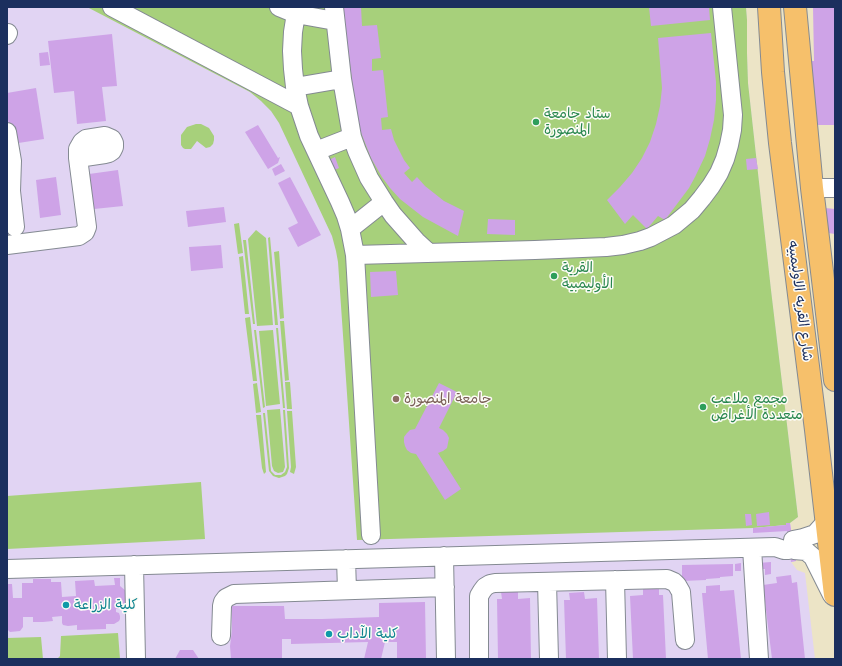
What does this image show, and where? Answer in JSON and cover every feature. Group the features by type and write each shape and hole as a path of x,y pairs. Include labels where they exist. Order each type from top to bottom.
{"main road":[{"name":"شارع القريه الاوليمبيه","path":"769,7 773,72 780,143 835,595"},
{"name":"شارع القريه الاوليمبيه","path":"794,7 812,188 835,380"}],"street":[{"path":"112,7 299,106"},
{"path":"279,7 297,11 334,14 342,79 352,137 366,171 384,202 404,229 429,253"},
{"path":"355,255 606,247 640,241 651,237 674,224 686,215 702,198 719,173 731,138 733,115 732,100 722,7"},
{"path":"297,11 293,32 292,51 295,87 299,106 303,121 346,216 355,255 371,537 358,559 351,590"},
{"path":"295,87 342,79"},
{"path":"7,132 12,161 10,174 11,192 16,227"},
{"path":"316,151 352,137"},
{"path":"7,245 80,236 85,232 87,227 78,158"},
{"path":"812,188 835,188"},
{"path":"350,229 384,202"},
{"path":"7,568 752,548 788,545 815,534 824,524 826,518"},
{"path":"788,545 806,551 813,557 835,602"},
{"path":"752,548 759,659"},
{"path":"444,556 446,659"},
{"path":"134,565 136,659"},
{"path":"479,659 479,596 485,587 495,583 667,579 674,582 681,592 685,640"},
{"path":"615,580 617,659"},
{"path":"547,582 549,659"},
{"path":"221,636 223,602 230,595 234,594 445,587"}],"shaded area":[{"name":"جامعة المنصورة","path":"7,7 746,7 748,83 798,517 790,523 796,561 791,562 797,570 805,573 815,659 7,659"}],"green space":[{"name":"القرية الأوليمبية","path":"87,7 746,7 748,83 798,517 790,523 786,523 786,525 753,528 357,540 336,251 332,236 279,123 271,111 250,92"},
{"path":"201,124 209,128 214,136 213,144 206,148 197,141 191,149 185,149 181,145 181,135 187,127"},
{"path":"239,223 243,253 238,254 234,224"},
{"path":"256,230 266,238 273,325 257,326 248,239"},
{"path":"270,237 278,325 275,325 268,238"},
{"path":"243,240 246,240 255,324 253,324"},
{"path":"279,251 284,318 280,319 274,252"},
{"path":"243,256 249,314 245,314 239,257"},
{"path":"250,317 257,381 253,381 245,318"},
{"path":"280,321 284,321 289,380 285,381"},
{"path":"276,328 278,328 285,408 283,408"},
{"path":"254,330 256,330 265,407 263,408"},
{"path":"273,330 280,404 266,406 259,331"},
{"path":"285,382 290,382 292,409 287,409"},
{"path":"257,383 261,412 256,413 253,384"},
{"path":"280,409 285,467 283,472 278,473 274,471 272,466 267,410"},
{"path":"283,410 285,410 289,468 285,476 279,478 273,476 269,471 263,413 265,413 271,471 275,475 281,475 285,472 287,467"},
{"path":"287,411 292,411 296,467 294,474 290,472 291,467"},
{"path":"256,415 261,415 266,472 264,474 262,468"},
{"path":"201,482 205,539 7,549 7,496"},
{"path":"118,633 120,659 57,659 60,656 61,636"},
{"path":"41,637 43,659 7,659 7,638"}],"building":[{"path":"343,7 361,7 362,26 377,25 381,58 372,59 372,71 383,70 388,117 381,118 382,130 391,129 394,140 404,160 410,168 404,173 412,182 417,177 425,186 444,201 464,211 458,236 423,217 400,199 382,177 371,158 360,130 355,105"},
{"path":"649,7 709,7 710,20 651,26"},
{"path":"813,7 835,7 835,125 812,125 808,61 814,61"},
{"path":"711,33 716,82 716,100 714,120 705,156 689,188 665,220 658,216 647,229 633,215 625,224 607,200 632,173 642,158 650,142 656,124 662,88 658,38"},
{"path":"112,34 117,86 102,87 106,121 77,124 74,91 54,93 48,41"},
{"path":"48,52 50,65 40,66 39,53"},
{"path":"36,88 44,139 12,144 7,113 7,93"},
{"path":"258,125 278,158 280,157 278,163 268,169 245,132"},
{"path":"335,157 339,168 330,172 325,162"},
{"path":"756,158 758,169 747,170 746,159"},
{"path":"281,164 285,171 275,176 272,169"},
{"path":"118,170 123,206 94,209 89,174"},
{"path":"56,177 61,215 40,218 36,180"},
{"path":"290,177 321,235 298,247 288,228 298,223 278,183"},
{"path":"224,207 226,222 188,227 186,211"},
{"path":"825,208 835,209 835,234 821,232"},
{"path":"488,219 515,220 515,235 487,234"},
{"path":"221,245 223,268 191,271 189,247"},
{"path":"396,271 398,295 371,297 370,272"},
{"path":"439,383 457,392 439,428 447,434 449,438 447,448 438,453 461,489 445,500 416,454 407,450 404,442 404,437 407,433 410,430 415,429"},
{"path":"769,512 770,525 757,526 756,514"},
{"path":"745,514 751,514 752,525 746,526"},
{"path":"786,523 790,523 796,561 791,562 787,531 753,533 753,528 786,525"},
{"path":"771,562 771,574 765,575 765,569 759,569 758,563"},
{"path":"741,563 741,571 735,571 735,564"},
{"path":"733,564 733,576 706,580 682,581 682,565"},
{"path":"791,575 792,583 797,582 805,659 772,659 763,585 777,583 776,577"},
{"name":"كلية الزراعة","path":"114,578 120,578 120,586 126,591 127,600 123,606 116,609 116,612 119,613 120,616 119,621 114,624 106,624 106,629 77,630 77,625 63,625 62,616 52,617 53,621 43,622 33,622 33,617 23,617 23,627 20,631 10,632 7,629 7,584 12,584 13,598 22,598 22,583 33,583 33,579 51,579 51,582 61,582 62,597 76,596 75,581 94,580 95,586 115,585"},
{"path":"720,585 720,591 734,590 741,659 708,659 702,593 706,593 706,586"},
{"path":"643,587 659,587 659,595 663,595 666,659 633,659 630,596 643,595"},
{"path":"501,592 518,592 518,599 530,598 531,659 498,659 497,599 502,599"},
{"path":"584,592 585,599 597,598 599,659 566,659 564,600 570,600 569,593"},
{"name":"كلية الآداب","path":"425,602 426,659 397,659 397,642 385,642 381,659 364,659 368,642 291,644 291,639 282,639 282,659 231,659 230,646 232,606 284,606 285,619 322,619 379,617 379,603"},
{"path":"180,650 193,650 199,659 175,659"}],"place":[{"name":"ستاد جامعة المنصورة","path":"536,122"},
{"name":"القرية الأوليمبية","path":"554,276"},
{"name":"جامعة المنصورة","path":"396,399"},
{"name":"مجمع ملاعب متعددة الأغراض","path":"703,407"},
{"name":"كلية الزراعة","path":"66,605"},
{"name":"كلية الآداب","path":"329,634"}]}
